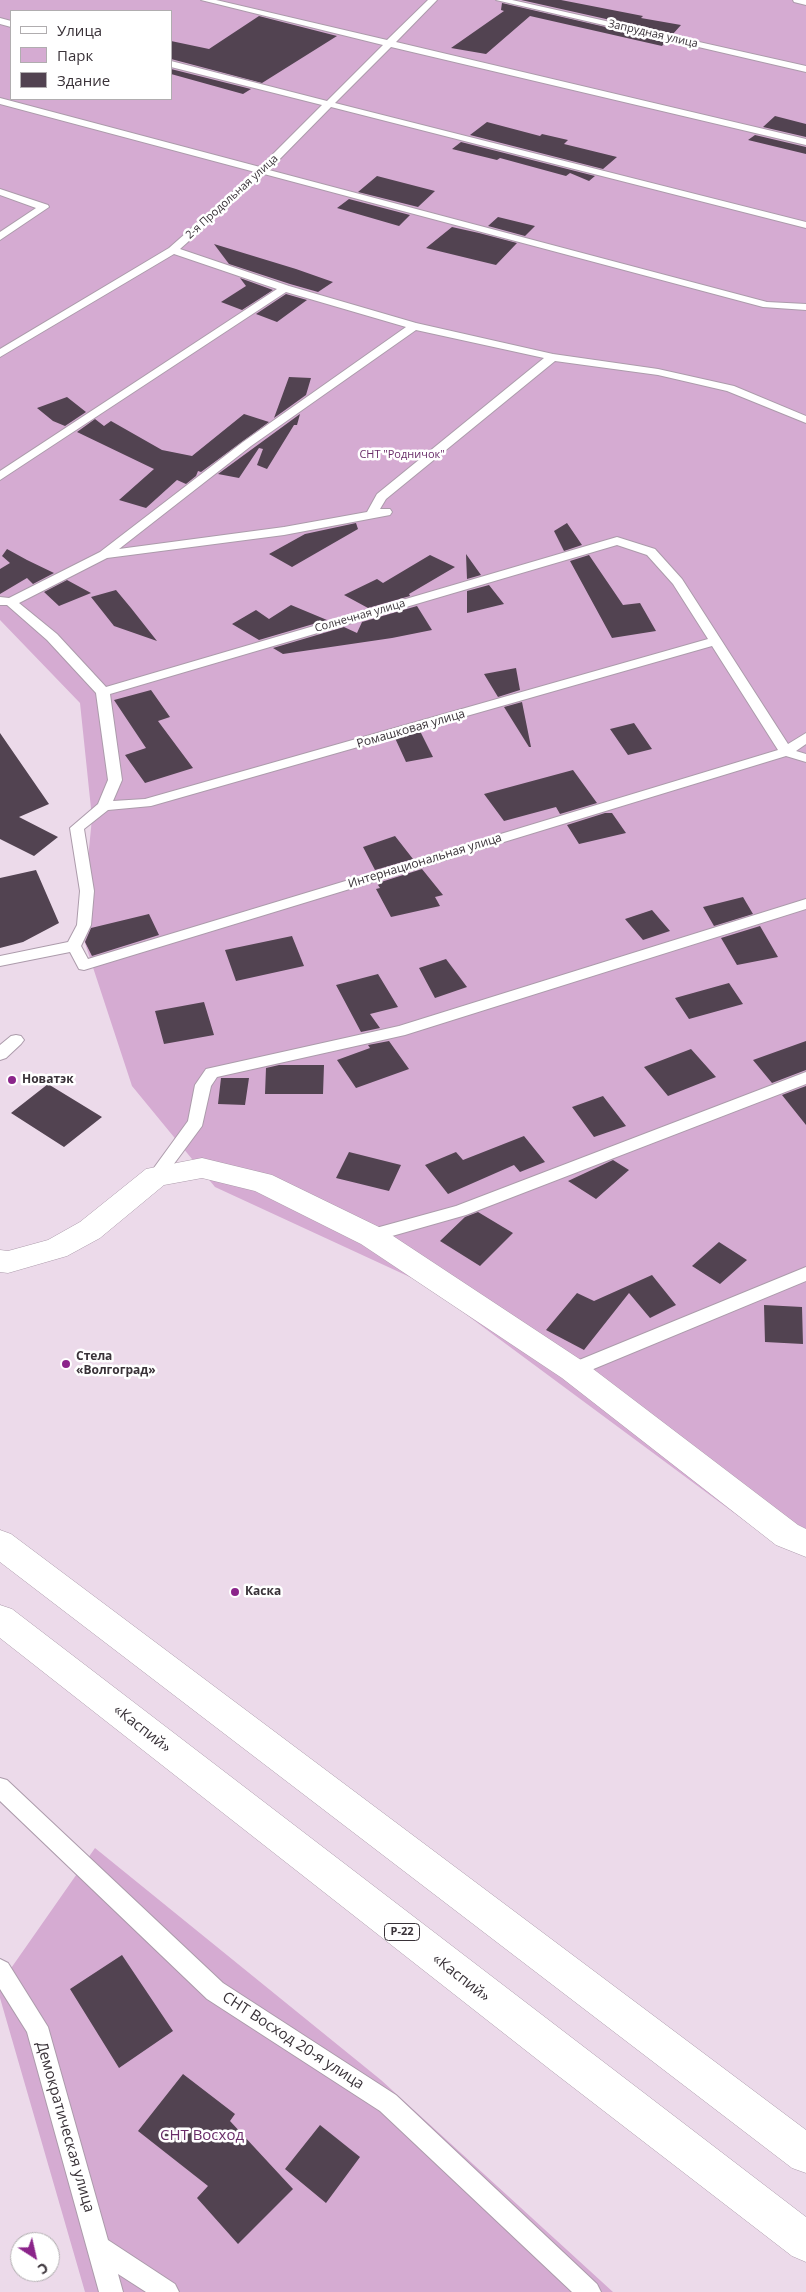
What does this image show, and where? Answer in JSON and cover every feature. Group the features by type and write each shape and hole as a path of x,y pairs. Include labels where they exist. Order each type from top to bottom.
{"main road":[{"path":"0,1261 8,1262 57,1248 90,1230 156,1176 202,1168 262,1182 371,1236 573,1370 787,1535 806,1542"},
{"path":"0,1544 806,2154"},
{"name":"«Каспий»","path":"0,1619 549,2046 806,2242"}],"lane":[{"path":"206,0 390,44 475,62 806,142"},
{"name":"2-я Продольная улица","path":"0,354 173,250 262,171 433,0"},
{"name":"Запрудная улица","path":"500,0 806,69"},
{"path":"797,0 806,2"},
{"path":"172,64 806,225"},
{"path":"0,101 767,306 806,307"},
{"path":"0,192 44,208 0,237"},
{"path":"173,250 285,288 414,326 553,357 658,372 730,388 806,420"},
{"path":"0,476 285,288"},
{"path":"0,961 74,946 84,925 87,891 77,828 104,806 115,780 103,692 52,638 6,602 104,555 247,444 414,326"},
{"path":"371,515 382,497 553,357"},
{"path":"104,555 284,531 386,512"},
{"name":"Солнечная улица","path":"103,692 617,541 651,552 678,582 716,641"},
{"path":"716,641 786,752 806,758"},
{"name":"Ромашковая улица","path":"104,806 146,803 716,641"},
{"path":"786,752 806,737"},
{"name":"Интернациональная улица","path":"74,946 84,965 786,752"},
{"path":"156,1176 196,1122 203,1085 212,1073 400,1031 806,904"},
{"path":"0,1054 16,1040"},
{"path":"371,1236 460,1211 806,1078"},
{"path":"573,1370 806,1274"},
{"name":"СНТ Восход 20-я улица","path":"0,1788 215,1991 388,2103 589,2292"},
{"name":"Демократическая улица","path":"0,1970 37,2028 111,2292"},
{"path":"98,2247 167,2292"}],"green space":[{"name":"СНТ \"Родничок\"","path":"0,0 806,0 806,1557 776,1544 425,1284 215,1187 132,1086 81,931 92,818 80,703 0,620"},
{"name":"СНТ Восход","path":"95,1848 381,2080 613,2292 85,2292 0,1998 0,1984"}],"building":[{"path":"521,0 561,0 681,25 673,34"},
{"path":"502,3 666,41 662,46 530,16 486,54 451,48 504,11 501,10"},
{"path":"259,16 337,36 262,83 172,59 172,41 209,49"},
{"path":"172,69 251,89 243,94 172,74"},
{"path":"775,116 806,124 806,137 763,127"},
{"path":"487,122 540,136 542,134 568,140 564,144 617,157 603,169 470,135"},
{"path":"755,135 806,147 806,154 748,140"},
{"path":"461,142 595,176 589,181 570,173 566,176 500,158 497,160 452,149"},
{"path":"377,176 435,191 418,207 358,192"},
{"path":"349,199 410,215 399,226 337,208"},
{"path":"498,217 535,226 525,236 488,226"},
{"path":"452,227 517,243 496,265 426,248"},
{"path":"214,244 333,282 318,292 290,284 229,264"},
{"path":"240,278 273,290 242,310 221,302 246,286"},
{"path":"286,294 307,300 277,322 256,314"},
{"path":"289,377 311,378 306,395 274,418"},
{"path":"67,397 86,412 65,426 53,421 37,408"},
{"path":"244,414 269,422 201,472 198,471 196,476 186,484 177,480 146,508 119,500 154,469 77,432 95,419 104,426 111,421 162,450 192,456"},
{"path":"300,414 297,425 294,425 267,469 257,465 263,449 259,448 239,478 218,474"},
{"path":"356,523 358,529 292,567 269,554 305,534"},
{"path":"567,523 582,545 564,551 554,531"},
{"path":"7,549 54,573 33,584 27,578 0,594 0,569 10,563 2,556"},
{"path":"466,554 481,575 467,579"},
{"path":"430,555 455,567 409,594 410,596 368,608 344,595 377,579 383,583"},
{"path":"589,555 623,605 640,603 656,631 612,638 570,561"},
{"path":"67,580 91,593 59,606 44,592"},
{"path":"489,585 504,604 467,613 467,591"},
{"path":"116,590 157,641 114,626 91,597"},
{"path":"291,605 327,620 259,640 232,624 256,610 269,619"},
{"path":"417,606 432,630 392,638 283,654 273,648 344,627 357,633 362,622"},
{"path":"516,668 520,690 498,697 484,674"},
{"path":"151,690 170,717 158,721 193,768 145,783 125,755 146,748 114,700"},
{"path":"522,702 531,747 529,747 504,707"},
{"path":"634,723 652,749 628,755 610,729"},
{"path":"420,731 433,757 406,762 395,738"},
{"path":"0,733 49,804 19,817 58,837 34,856 0,839"},
{"path":"573,770 597,803 560,814 556,807 504,821 484,794"},
{"path":"605,813 612,813 626,833 579,844 567,825"},
{"path":"395,836 413,859 375,870 363,847"},
{"path":"422,869 443,895 435,897 440,906 391,917 376,889 380,888 378,885 381,882"},
{"path":"36,870 59,923 23,942 0,948 0,878"},
{"path":"743,897 753,914 714,926 703,907"},
{"path":"652,910 670,931 643,940 625,919"},
{"path":"149,914 159,935 92,956 85,942 91,928"},
{"path":"760,926 778,957 737,965 721,938"},
{"path":"292,936 304,966 236,981 225,950"},
{"path":"446,959 467,987 435,998 419,968"},
{"path":"378,974 398,1007 370,1014 380,1028 361,1032 336,985"},
{"path":"729,983 743,1004 689,1019 675,998"},
{"path":"204,1002 214,1035 164,1044 155,1011"},
{"path":"389,1041 409,1069 356,1088 337,1060 370,1048 368,1045"},
{"path":"806,1041 806,1070 772,1083 753,1060"},
{"path":"691,1049 716,1077 668,1096 644,1067"},
{"path":"279,1065 324,1065 323,1094 265,1094 266,1068"},
{"path":"221,1078 249,1078 245,1105 218,1104"},
{"path":"48,1084 102,1117 64,1147 11,1113"},
{"path":"806,1086 806,1125 782,1095"},
{"path":"603,1096 626,1126 594,1137 572,1107"},
{"path":"524,1136 545,1162 520,1172 514,1165 448,1194 425,1165 456,1152 463,1160"},
{"path":"349,1152 401,1165 389,1191 336,1178"},
{"path":"613,1160 629,1170 596,1199 568,1181"},
{"path":"478,1212 513,1233 480,1266 440,1241 465,1217"},
{"path":"719,1242 747,1260 720,1284 692,1266"},
{"path":"652,1275 676,1305 650,1318 629,1293 584,1350 546,1330 577,1293 594,1301"},
{"path":"764,1305 802,1307 803,1344 765,1342"},
{"path":"122,1955 173,2031 119,2068 70,1989"},
{"path":"183,2074 235,2114 230,2121 293,2189 238,2244 197,2198 208,2186 138,2131"},
{"path":"320,2125 360,2157 326,2203 285,2169"}],"place":[{"name":"Новатэк","path":"12,1080"},
{"name":"Стела «Волгоград»","path":"66,1364"},
{"name":"Каска","path":"235,1592"}]}
